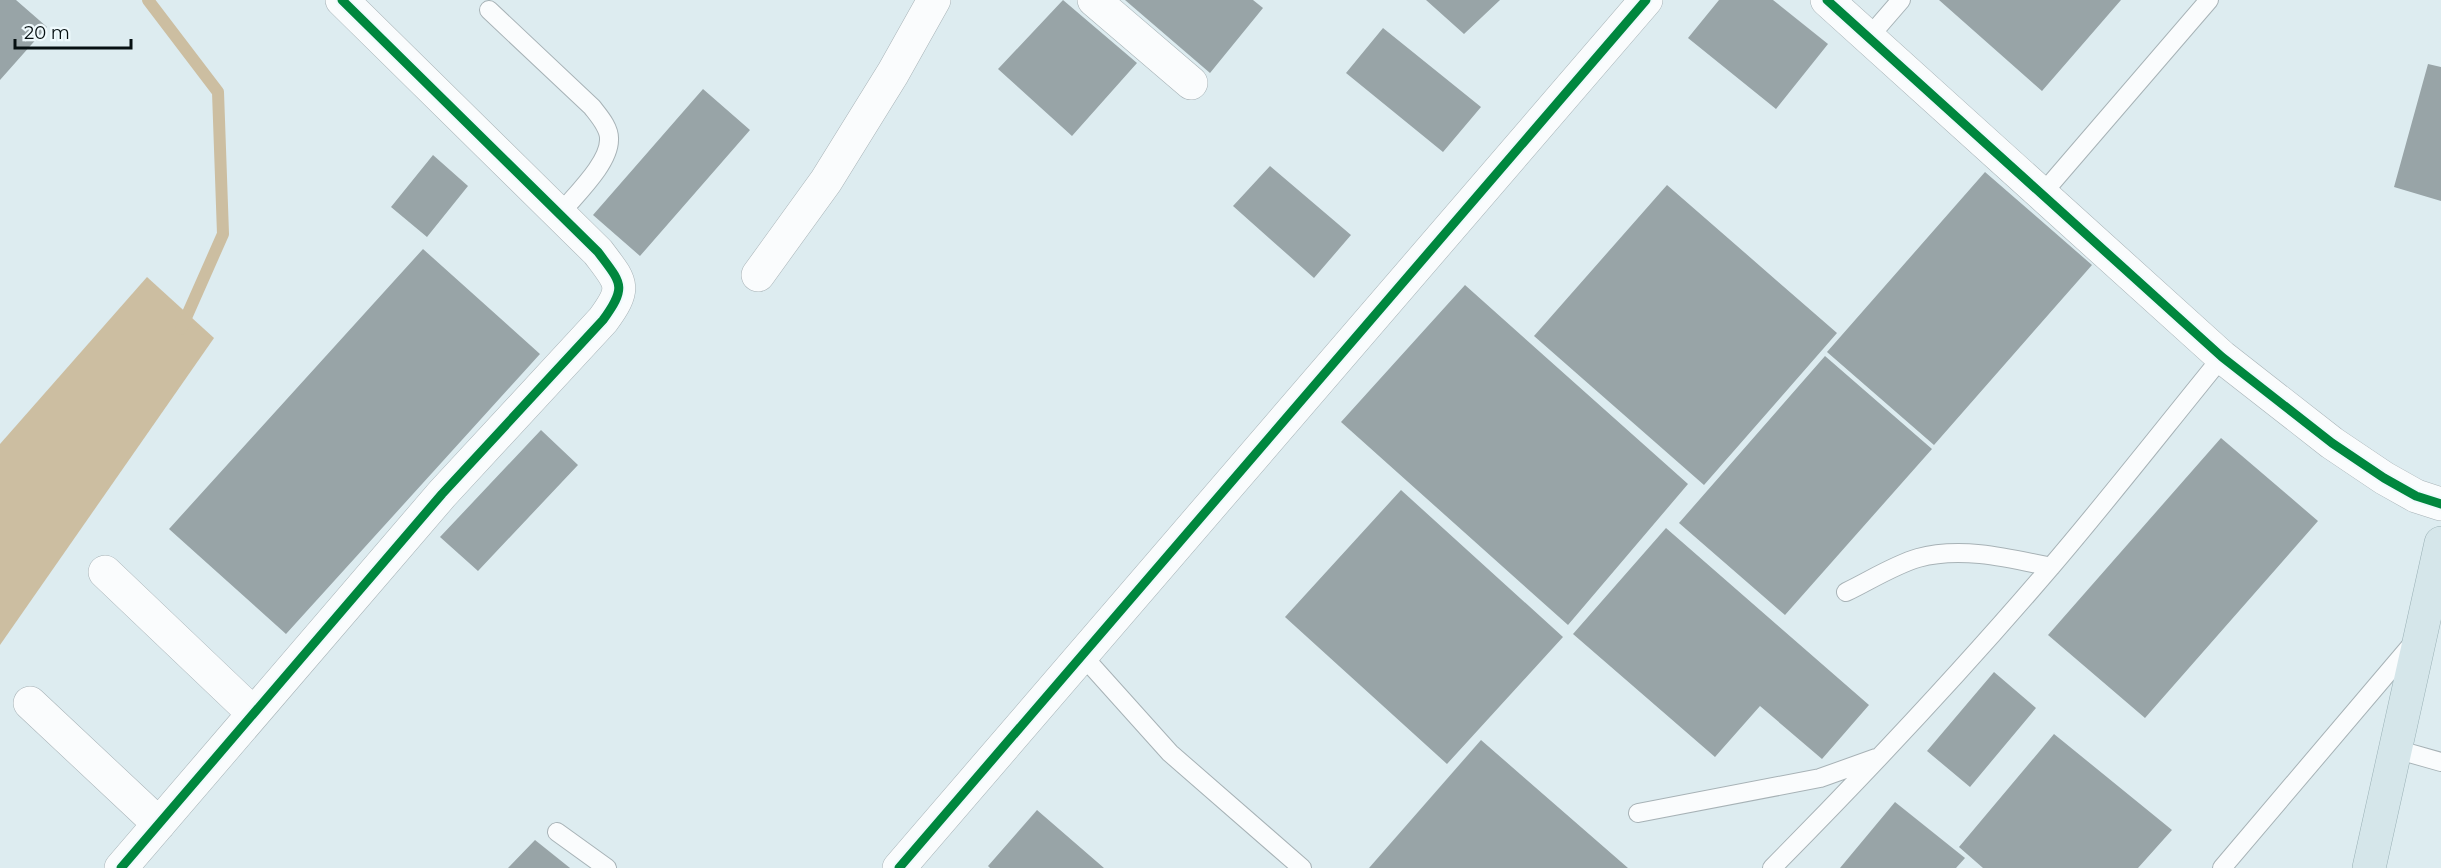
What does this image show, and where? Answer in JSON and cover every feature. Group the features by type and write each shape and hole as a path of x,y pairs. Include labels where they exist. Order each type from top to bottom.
{"highway":[{"path":"2369,868 2441,543"}],"street":[{"path":"121,868 442,494 603,320 618,299 619,280 598,252 342,0"},
{"path":"758,275 826,181 893,73 934,0"},
{"path":"1094,0 1191,83"},
{"path":"899,868 1646,0"},
{"path":"1827,0 2222,357 2332,442 2384,478 2416,495 2441,504"},
{"path":"105,572 253,713"},
{"path":"30,703 159,824"}],"lane":[{"path":"1869,38 1901,0"},
{"path":"2042,194 2209,0"},
{"path":"489,10 592,107 605,126 610,139 602,162 560,214"},
{"path":"1772,868 1884,755 2051,567 2222,357"},
{"path":"1846,592 1917,558 1944,555 2002,556 2051,567"},
{"path":"2222,868 2421,634"},
{"path":"1082,655 1170,753 1302,868"},
{"path":"2395,749 2441,762"},
{"path":"1638,813 1820,778 1884,755"},
{"path":"557,832 607,868"}],"shaded area":[{"path":"147,277 214,338 0,645 0,444"}],"building":[{"path":"0,0 16,0 47,27 0,80"},
{"path":"1063,0 1137,63 1072,136 998,69"},
{"path":"1125,0 1253,0 1263,8 1210,73"},
{"path":"1426,0 1500,0 1464,34"},
{"path":"1719,0 1773,0 1828,44 1776,109 1688,38"},
{"path":"1939,0 2121,0 2042,91"},
{"path":"1383,28 1481,107 1443,152 1346,73"},
{"path":"2428,64 2441,67 2441,201 2394,187"},
{"path":"703,89 750,130 640,256 593,215"},
{"path":"433,155 468,186 427,237 391,207"},
{"path":"1270,166 1351,235 1314,278 1233,206"},
{"path":"1985,172 2092,265 1934,445 1827,352"},
{"path":"1667,185 1837,333 1704,485 1534,336"},
{"path":"423,249 540,354 286,634 169,529"},
{"path":"1465,285 1688,484 1568,625 1341,422"},
{"path":"1825,356 1932,449 1785,615 1679,523"},
{"path":"541,430 578,465 478,571 440,537"},
{"path":"2221,438 2318,521 2145,718 2048,635"},
{"path":"1401,490 1563,637 1447,764 1285,617"},
{"path":"1666,528 1869,705 1822,759 1760,706 1715,757 1573,634"},
{"path":"1994,672 2036,708 1970,787 1927,751"},
{"path":"2054,734 2172,830 2138,868 1983,868 1959,847"},
{"path":"1481,740 1628,868 1369,868"},
{"path":"1895,802 1965,858 1956,868 1840,868"},
{"path":"1037,810 1104,868 990,868 988,866"},
{"path":"535,840 570,868 508,868"}],"waterway":[{"path":"148,0 218,92 223,234 181,329"}],"cycle path":[{"path":"121,868 442,494 603,320 611,309 618,292 616,278 598,252 342,0"},
{"path":"899,868 1646,0"},
{"path":"1827,0 2222,357 2332,443 2384,478 2416,496 2441,504"}]}
